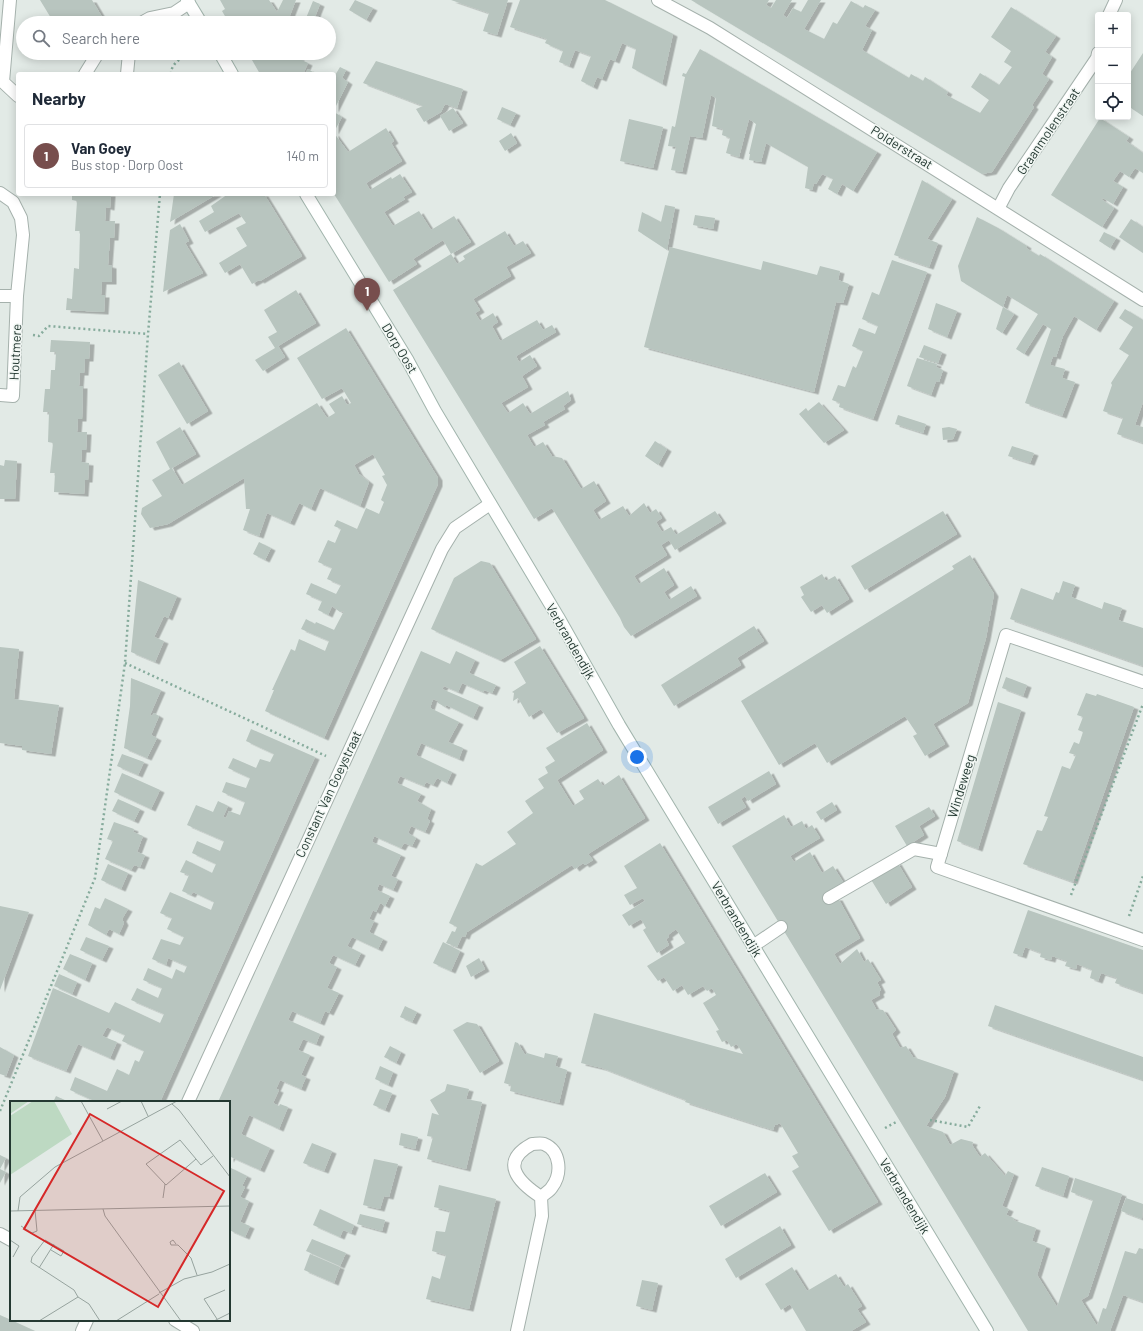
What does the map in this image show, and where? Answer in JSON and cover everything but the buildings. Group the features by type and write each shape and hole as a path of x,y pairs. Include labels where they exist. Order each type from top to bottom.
{"street":[{"path":"10,0 3,82 16,94"},
{"name":"Polderstraat","path":"658,0 710,28 1143,300"},
{"path":"1110,12 1116,0"},
{"path":"160,16 174,13 188,2 197,16"},
{"path":"86,72 94,60"},
{"path":"127,72 128,60"},
{"path":"224,60 231,72"},
{"name":"Graanmolenstraat","path":"998,209 1009,188 1095,61"},
{"name":"Houtmere","path":"0,193 13,202 21,218 23,235 17,296 13,396 0,395"},
{"name":"Dorp Oost","path":"307,196 408,361 435,411 490,504"},
{"path":"0,296 17,296"},
{"name":"Constant Van Goeystraat","path":"188,1101 442,549 455,528 490,504"},
{"name":"Verbrandendijk","path":"490,504 558,617 619,725 987,1331"},
{"name":"Windeweeg","path":"1143,682 1006,635 936,867 1143,940"},
{"path":"829,898 914,849 940,854"},
{"path":"753,946 781,928"},
{"path":"517,1331 542,1216 540,1198 517,1178 514,1169 516,1158 522,1149 532,1144 544,1144 554,1151 559,1163 558,1175 552,1188 540,1198"},
{"path":"0,1234 10,1239"},
{"path":"82,1331 87,1321"},
{"path":"177,1321 193,1331"}],"path":[{"path":"170,72 171,68 178,60"},
{"path":"0,1111 95,878 125,663 148,334 160,196"},
{"path":"16,333 39,336 48,326 148,334"},
{"path":"125,663 342,764"},
{"path":"1064,912 1143,704"},
{"path":"1123,933 1143,876"},
{"path":"930,1120 968,1127 980,1106"}],"place":[{"name":"Van Goey","path":"367,311"}]}
